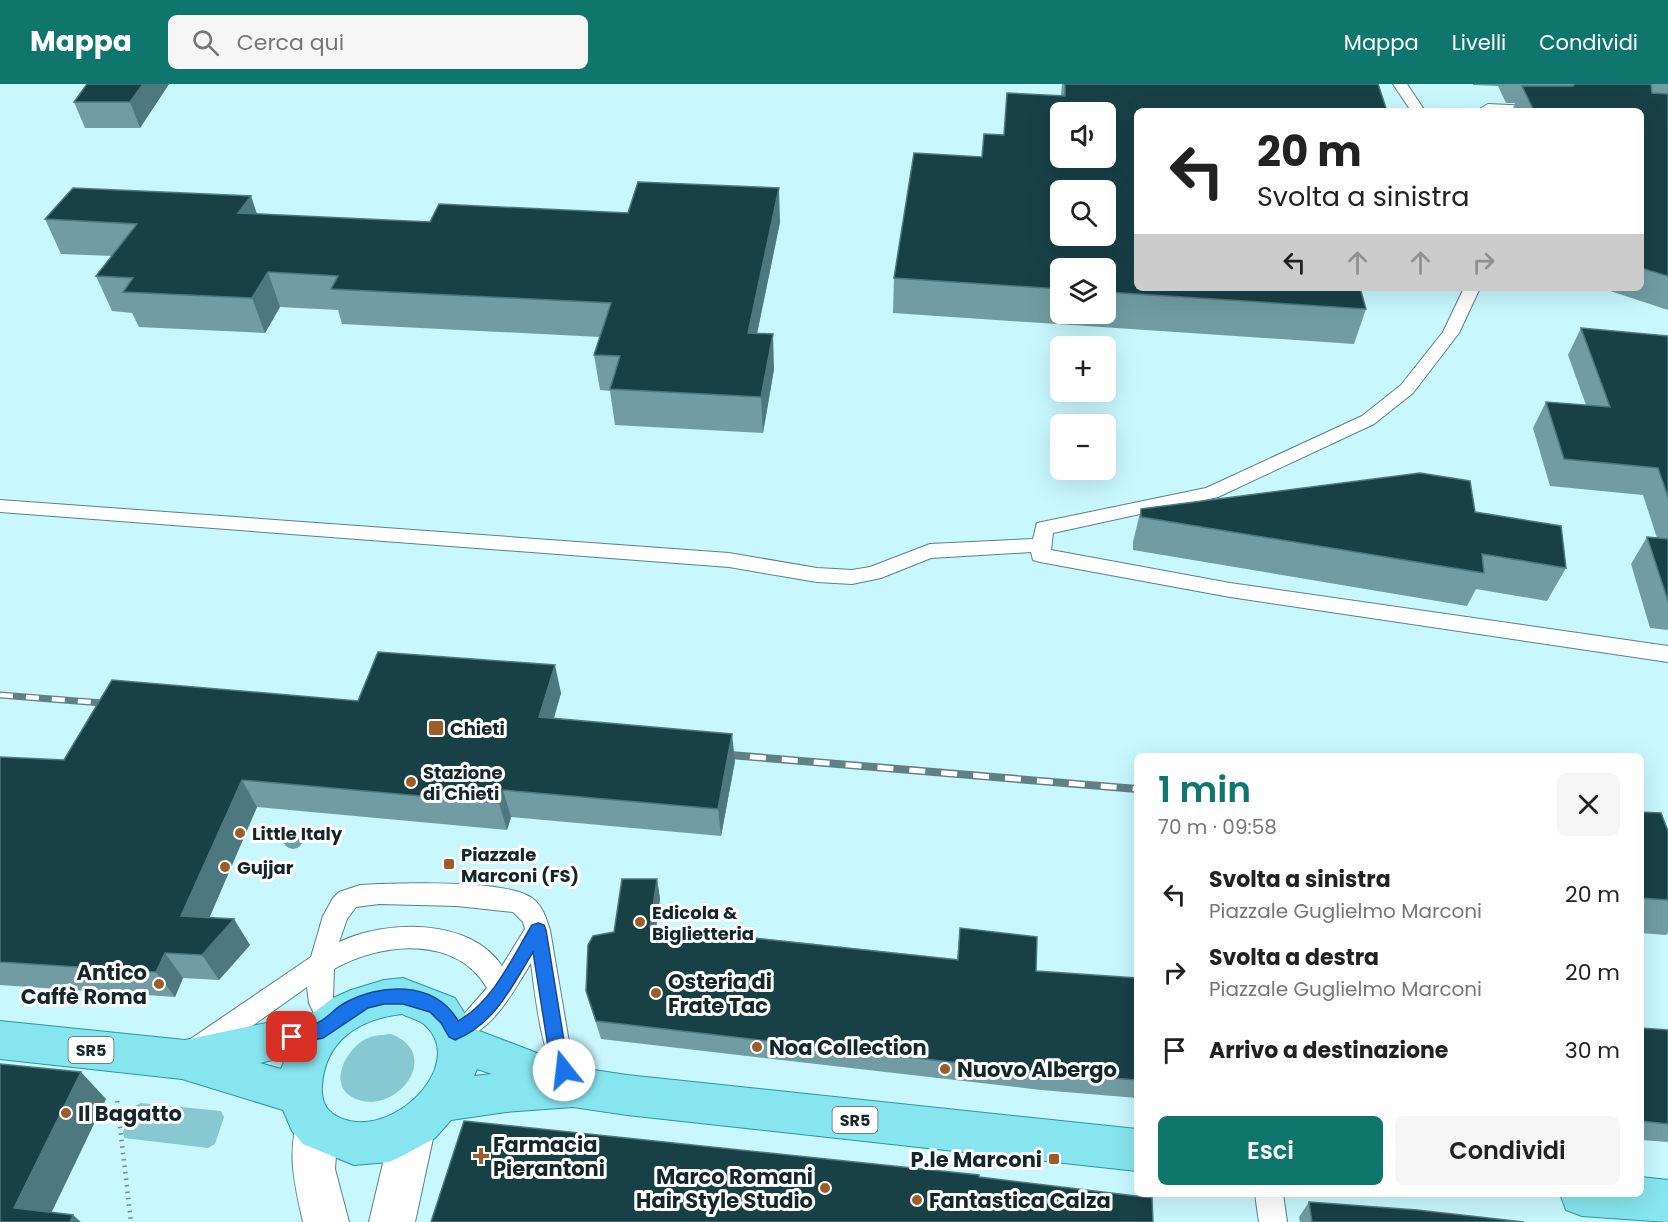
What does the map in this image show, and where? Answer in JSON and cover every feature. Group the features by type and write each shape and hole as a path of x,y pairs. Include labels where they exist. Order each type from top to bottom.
{"main road":[{"name":"SR5","path":"182,1059 327,1026 365,1001 403,996 420,999 435,1007 447,1018 457,1038 573,1087"},
{"name":"SR5","path":"308,1111 300,1078 304,1061 327,1026"},
{"path":"392,1222 428,1115 457,1073 457,1038"},
{"name":"SR5","path":"0,1040 182,1059 308,1111 331,1137 361,1143 393,1138 428,1115 506,1092 573,1087 627,1095 1134,1150"},
{"path":"308,1111 313,1169 326,1222"},
{"path":"1614,1197 1668,1202"}],"lane":[{"path":"1400,84 1416,108"},
{"path":"1471,291 1451,333 1407,389 1368,420 1211,493 1044,528 1040,555 1230,590 1668,654"},
{"path":"0,506 729,560 826,576 863,576 891,569 914,555 930,551 1042,545"},
{"path":"327,1026 320,998 323,960 339,907 348,899 361,894 438,896 518,903 532,914 538,930 557,1053 573,1087"},
{"path":"457,1038 486,1010 538,930"},
{"path":"182,1059 323,960 376,939 416,936 453,944 482,958 493,972 501,989"},
{"path":"1269,1197 1273,1222"}],"path":[{"path":"117,1101 131,1222"}],"shaded area":[{"path":"391,1034 407,1044 414,1056 414,1069 408,1082 397,1093 383,1100 368,1102 352,1097 341,1083 343,1065 348,1056 368,1038"},
{"path":"141,1103 221,1111 224,1117 215,1144 208,1148 124,1138 123,1132 133,1107"}],"building":[{"path":"87,84 143,84 130,102 74,102"},
{"path":"1065,84 1378,84 1386,108 1134,108 1134,291 1361,291 1366,309 1116,293 1116,258 1050,258 1050,288 894,278 914,153 982,157 984,134 1004,135 1007,93 1065,96"},
{"path":"1575,84 1651,84 1652,93 1668,94 1668,276 1644,269 1644,108 1533,108 1522,86 1573,86"},
{"path":"638,182 779,188 748,333 773,334 761,397 610,389 620,356 594,355 611,303 331,289 338,276 268,272 252,298 123,292 133,278 96,276 137,224 45,219 73,188 251,196 238,213 430,222 439,204 628,213"},
{"path":"1581,328 1668,336 1668,497 1658,468 1564,459 1546,402 1610,407"},
{"path":"1420,473 1470,481 1475,512 1561,526 1566,568 1482,554 1484,573 1141,517 1141,509"},
{"path":"1647,537 1668,539 1668,601"},
{"path":"378,652 555,665 539,717 732,734 718,809 503,790 499,803 242,780 181,916 234,919 202,955 165,953 156,972 0,962 0,757 64,760 112,680 358,701"},
{"path":"1644,812 1661,813 1668,831 1668,900 1644,898"},
{"path":"622,879 657,879 650,927 958,960 960,928 1037,937 1036,971 1134,978 1134,1080 1046,1073 596,1021 586,991 588,945 593,936 614,932"},
{"path":"1644,1028 1668,1030 1668,1124 1644,1121"},
{"path":"0,1064 81,1072 14,1208 73,1215 70,1222 0,1222"},
{"path":"464,1121 979,1175 979,1177 1152,1198 1153,1222 431,1222"},
{"path":"1309,1202 1417,1210 1524,1222 1312,1222"}],"railway":[{"path":"0,695 115,704"},
{"path":"718,754 1134,789"}],"place":[{"name":"Chieti","path":"436,728"},
{"name":"Stazione di Chieti","path":"411,782"},
{"name":"Little Italy","path":"240,833"},
{"name":"Piazzale Marconi (FS)","path":"449,864"},
{"name":"Gujjar","path":"225,867"},
{"name":"Edicola & Biglietteria","path":"640,922"},
{"name":"Antico Caffè Roma","path":"159,984"},
{"name":"Osteria di Frate Tac","path":"656,993"},
{"name":"Noa Collection","path":"757,1047"},
{"name":"Nuovo Albergo","path":"945,1069"},
{"name":"Il Bagatto","path":"66,1113"},
{"name":"Farmacia Pierantoni","path":"481,1156"},
{"name":"P.le Marconi","path":"1054,1159"},
{"name":"Marco Romani Hair Style Studio","path":"825,1188"},
{"name":"Fantastica Calza","path":"917,1200"}],"route":[{"path":"292,1037 323,1030 348,1010 365,1001 403,996 420,999 435,1007 447,1018 455,1032 474,1021 491,1005 538,930 557,1053 564,1070"}]}
